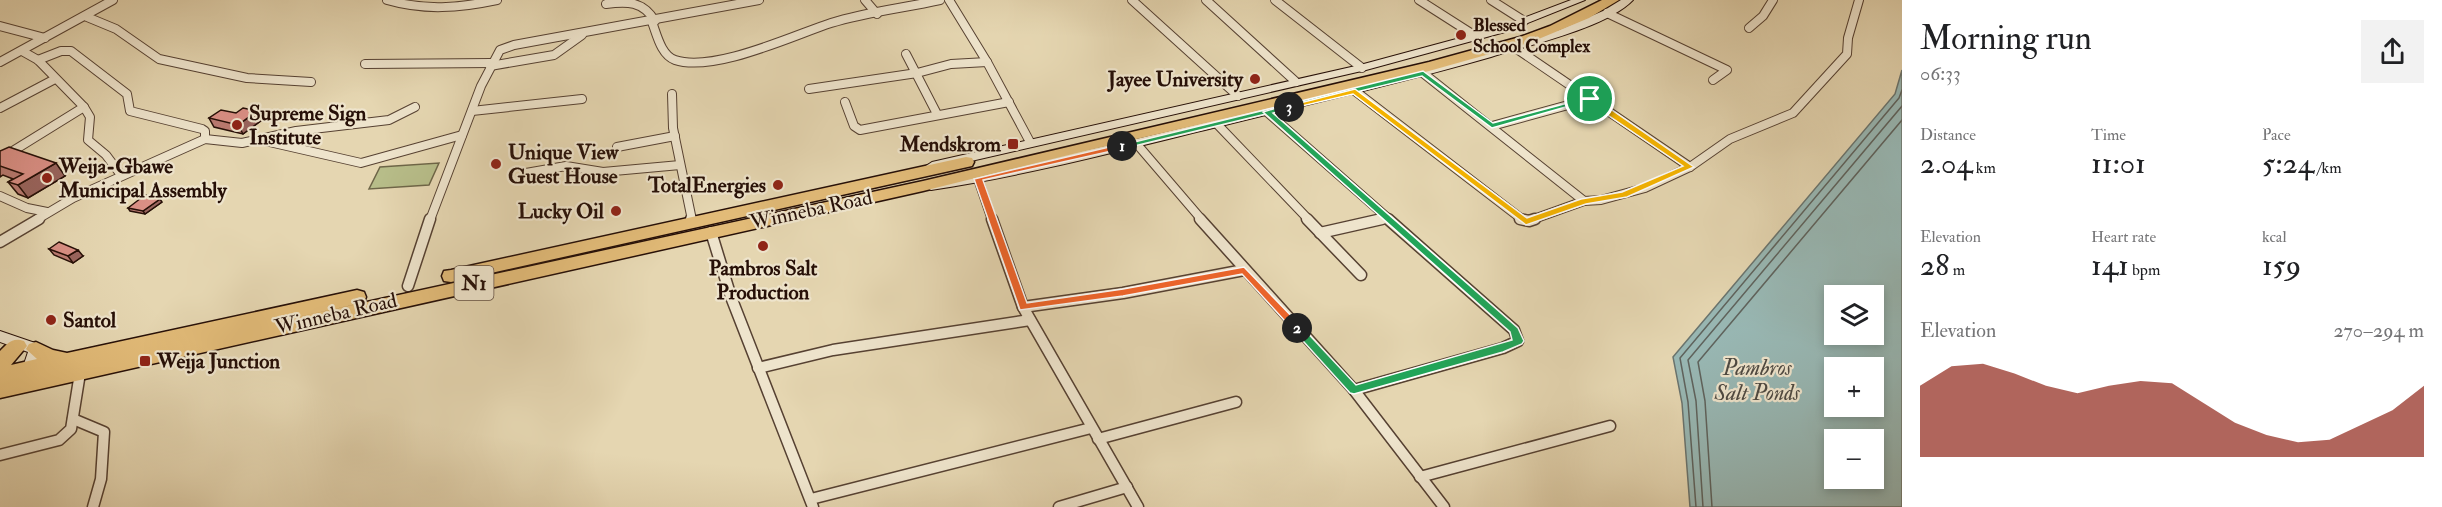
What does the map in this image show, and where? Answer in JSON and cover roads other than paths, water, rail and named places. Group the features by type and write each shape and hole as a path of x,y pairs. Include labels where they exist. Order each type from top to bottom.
{"highway":[{"name":"Winneba Road","path":"1452,54 1594,0"},
{"name":"Winneba Road","path":"77,366 408,286 585,252 711,231 1452,54 1560,27 1610,7"},
{"name":"Winneba Road","path":"13,365 77,366 585,252 693,222 917,180"}],"street":[{"path":"0,62 87,17 113,0"},
{"path":"387,0 417,8 447,9 497,0"},
{"path":"408,286 462,135 491,65 505,47 759,0"},
{"path":"865,0 877,14"},
{"path":"606,4 637,2 647,7 665,54 676,60 689,61 716,59 771,47 815,28 940,0"},
{"path":"949,0 987,62 1030,142"},
{"path":"1132,0 1238,96"},
{"path":"1206,0 1296,82"},
{"path":"1275,0 1362,68"},
{"path":"1419,0 1477,37"},
{"path":"1491,0 1524,21"},
{"path":"917,180 942,162 1296,82 1362,68 1514,47 1563,32 1628,0"},
{"path":"1749,28 1763,16 1773,0"},
{"path":"1355,91 1522,220 1529,221 1584,201 1624,195 1690,167 1730,139 1793,113 1803,105 1807,97 1847,54 1848,38 1859,0"},
{"path":"917,180 946,185 978,179 1217,124 1423,73 1477,37 1577,1"},
{"path":"1610,7 1727,70 1713,80"},
{"path":"87,17 116,29 159,59 247,78 311,82"},
{"path":"0,26 45,38"},
{"path":"365,64 491,65 554,55 584,33"},
{"path":"1514,47 1690,167"},
{"path":"22,51 38,60 43,68 84,107 90,117 88,140 106,155 121,175"},
{"path":"38,60 61,51 71,51 127,94 130,111 202,129 205,131 205,139"},
{"path":"906,54 937,114"},
{"path":"809,89 917,73 951,64 987,62"},
{"path":"1423,73 1584,201"},
{"path":"0,108 55,79"},
{"path":"672,94 675,136 693,222"},
{"path":"472,111 582,99"},
{"path":"1492,126 1590,99"},
{"path":"845,102 857,129 1009,102"},
{"path":"0,159 84,107"},
{"path":"0,242 47,212 121,175 205,139 233,143 262,140 296,131 389,120 415,107"},
{"path":"1267,112 1514,330 1518,341 1503,348 1354,390"},
{"path":"1217,124 1361,275"},
{"path":"262,140 361,163 462,135"},
{"path":"617,147 675,136"},
{"path":"1136,143 1244,270 1354,390 1444,507"},
{"path":"526,174 566,166 603,172 680,165"},
{"path":"978,179 1023,307 1138,507"},
{"path":"0,196 27,208 47,212"},
{"path":"1320,234 1385,218"},
{"path":"711,231 758,368 812,503 1091,428"},
{"path":"1023,307 1123,293 1244,270"},
{"path":"758,368 854,346 1030,320"},
{"path":"0,455 60,440 71,429 77,366"},
{"path":"1098,439 1236,402"},
{"path":"73,419 104,432 101,479 93,507"},
{"path":"1420,477 1610,426"},
{"path":"1059,507 1127,487"}],"water":[{"name":"Pambros Salt Ponds","path":"1902,70 1902,507 1690,507 1682,403 1673,357 1895,94"}],"place":[{"name":"Blessed School Complex","path":"1461,35"},
{"name":"Jayee University","path":"1255,79"},
{"name":"Supreme Sign Institute","path":"237,125"},
{"name":"Mendskrom","path":"1013,144"},
{"name":"Unique View Guest House","path":"496,164"},
{"name":"Weija-Gbawe Municipal Assembly","path":"47,178"},
{"name":"TotalEnergies","path":"778,185"},
{"name":"Lucky Oil","path":"616,211"},
{"name":"Pambros Salt Production","path":"763,246"},
{"name":"Santol","path":"51,320"},
{"name":"Weija Junction","path":"145,361"}]}
